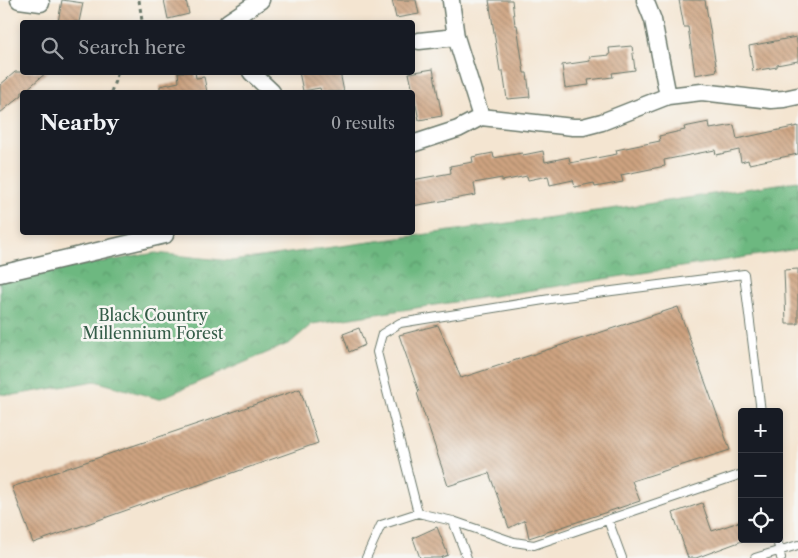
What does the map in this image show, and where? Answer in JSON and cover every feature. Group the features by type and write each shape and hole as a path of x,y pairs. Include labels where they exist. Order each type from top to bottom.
{"street":[{"path":"19,0 41,3"},
{"path":"231,20 261,0"},
{"path":"645,0 653,20 668,96"},
{"path":"451,1 456,37 482,117"},
{"path":"419,41 456,37"},
{"path":"254,75 270,90"},
{"path":"415,143 458,129 482,117 583,127 602,122 668,96 702,92 784,100 798,96"},
{"path":"0,274 138,237 165,235"}],"lane":[{"path":"418,513 377,352 382,334 400,324 550,299 744,274 761,408"},
{"path":"366,558 381,525 418,513 453,521 514,542 534,545 738,475"},
{"path":"608,520 622,558"},
{"path":"453,521 467,558"},
{"path":"755,558 780,554 798,545"}],"path":[{"path":"139,0 142,20"},
{"path":"112,90 117,75"}],"green space":[{"name":"Black Country Millennium Forest","path":"798,181 798,249 312,324 290,343 159,399 95,381 14,395 0,394 0,279 155,253 231,261 647,204"}],"building":[{"path":"62,0 83,3 79,20 58,20"},
{"path":"164,0 186,0 189,14 168,19"},
{"path":"392,0 416,0 419,14 396,18"},
{"path":"489,0 512,0 515,25 517,25 524,73 527,73 530,97 507,99 503,71 500,71"},
{"path":"679,0 705,0 717,71 695,75 688,27 684,27"},
{"path":"796,37 798,61 753,71 749,46"},
{"path":"632,46 635,70 612,73 613,77 588,80 589,85 565,88 562,65 590,61 589,57 610,55 609,48"},
{"path":"433,69 442,116 419,120 415,90 413,90 409,75 415,75 415,72"},
{"path":"15,72 20,72 20,75 44,75 26,90 20,90 20,97 0,113 0,85"},
{"path":"178,75 196,75 196,78 204,77 207,90 160,90 160,86 179,82"},
{"path":"300,75 341,75 344,90 320,90 320,88 303,90"},
{"path":"709,122 710,129 734,125 737,139 798,126 798,154 749,164 748,160 741,162 739,150 716,155 715,150 664,160 665,166 621,175 623,182 595,187 594,183 575,187 573,180 550,185 548,176 528,180 527,176 502,181 502,178 474,183 476,195 415,205 415,179 451,173 450,166 473,162 472,157 493,153 494,158 543,151 545,162 569,157 570,163 617,154 616,150 660,141 659,136 685,130 684,127"},
{"path":"798,269 798,324 786,324 784,270"},
{"path":"678,307 730,450 632,481 640,501 529,538 525,520 509,528 489,473 448,486 399,335 438,325 461,378"},
{"path":"359,328 365,345 349,352 343,334"},
{"path":"300,389 318,443 33,543 12,487"},
{"path":"702,503 712,531 738,522 738,542 696,558 688,558 673,513"},
{"path":"437,527 448,555 440,558 420,558 413,538"}]}
